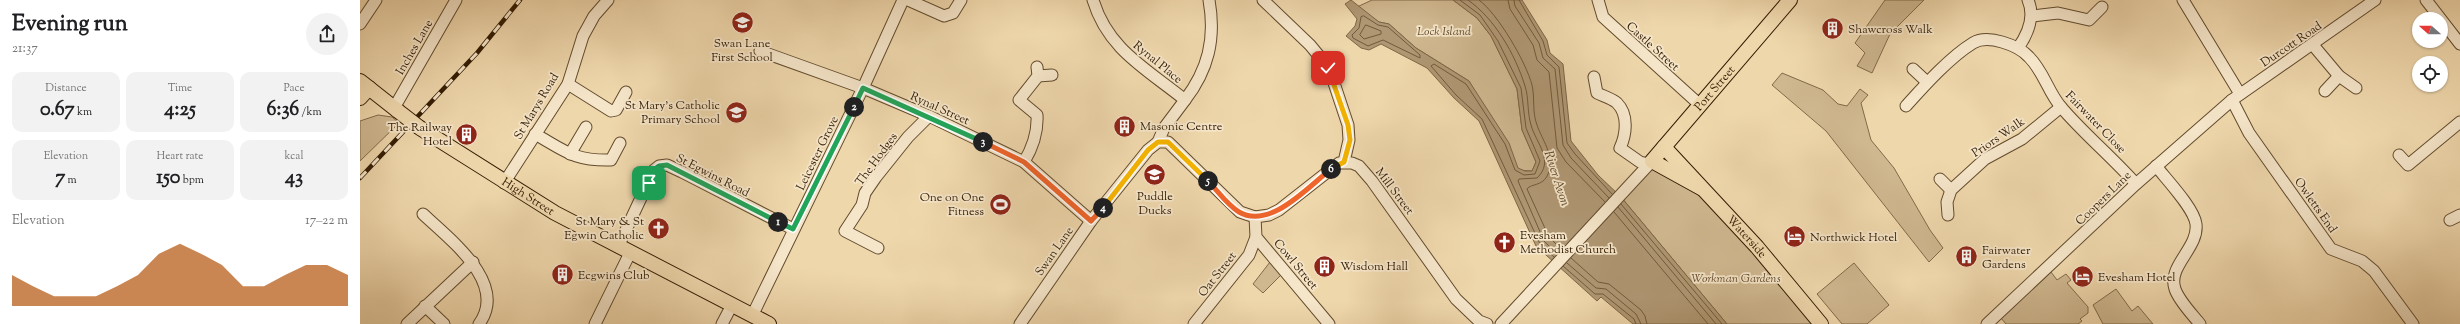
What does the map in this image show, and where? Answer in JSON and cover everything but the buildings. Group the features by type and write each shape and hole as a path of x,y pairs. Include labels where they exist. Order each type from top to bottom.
{"main road":[{"name":"Port Street","path":"1650,163 1790,0"},
{"name":"High Street","path":"363,89 396,109 420,128 504,183 624,250 769,324"},
{"name":"Waterside","path":"1664,147 1757,247 1821,324"},
{"name":"Waterside","path":"1650,163 1671,171 1701,188"}],"street":[{"path":"360,24 376,0"},
{"name":"Inches Lane","path":"396,109 456,0"},
{"name":"St Marys Road","path":"504,183 568,84 583,36 594,16 608,0"},
{"name":"Leicester Grove","path":"752,316 793,229 863,88 903,0"},
{"path":"908,0 944,16 953,13 961,0"},
{"name":"Rynal Place","path":"1093,0 1099,19 1114,41 1138,66 1184,100 1164,128 1158,142"},
{"path":"1184,100 1197,84 1207,62 1211,10 1209,0"},
{"path":"1158,142 1168,142 1236,210 1255,217 1270,215 1279,210 1339,163 1344,162 1350,140 1348,125 1328,68 1310,45 1263,0"},
{"name":"Castle Street","path":"1598,0 1603,17 1700,105"},
{"path":"2018,48 2025,38 2032,16 2028,0"},
{"name":"Owletts End","path":"2183,0 2236,97 2249,133 2331,250 2362,262 2374,271 2413,324"},
{"name":"Durcott Road","path":"2236,97 2313,45 2375,0"},
{"path":"2426,0 2460,44"},
{"path":"2032,16 2058,13 2089,20 2102,7"},
{"name":"Fairwater Close","path":"1906,106 1927,82 1973,43 1986,40 2018,48 2029,56 2044,75 2061,107 2136,184"},
{"path":"2313,45 2339,76 2356,88"},
{"name":"Rynal Street","path":"760,51 863,88 929,116 1024,162 1091,221"},
{"path":"1913,69 1927,82"},
{"path":"1024,162 1036,135 1037,115 1018,100 1038,71 1052,75"},
{"path":"2326,91 2339,76"},
{"path":"1594,77 1597,93 1617,103 1624,115 1625,138 1620,148 1640,162 1650,163"},
{"path":"568,84 611,111 616,110 626,92"},
{"name":"Coopers Lane","path":"1986,324 2136,184 2236,97"},
{"name":"Priors Walk","path":"1951,190 1985,159 2022,138 2061,107"},
{"name":"The Hodges","path":"878,248 845,231 859,210 865,193 876,177 908,136 929,116"},
{"path":"2399,155 2408,165 2460,122"},
{"path":"570,154 586,127"},
{"path":"535,134 581,159 611,160 620,143"},
{"name":"Swan Lane","path":"1020,324 1091,221 1148,150 1158,142"},
{"name":"Mill Street","path":"1344,162 1359,166 1372,181 1456,299 1479,321 1487,324"},
{"name":"Port Street","path":"1501,324 1511,315 1650,163"},
{"name":"St Egwins Road","path":"594,324 654,170 659,166 667,165 793,229"},
{"path":"2156,166 2192,212 2196,223 2193,243 2176,269 2173,281 2175,290 2200,324"},
{"path":"1940,179 1951,190 1947,202 1948,215"},
{"path":"423,214 473,262 487,295 485,313 479,324"},
{"name":"Cowl Street","path":"1255,217 1256,238 1329,324"},
{"name":"Oat Street","path":"1194,324 1249,255 1256,238"},
{"path":"407,324 473,262"},
{"path":"722,324 732,305"},
{"path":"425,306 444,324"}],"green space":[{"name":"Lock Island","path":"1372,0 1453,0 1477,18 1491,36 1517,89 1522,130 1536,162 1532,171 1517,170 1469,81 1416,48 1389,24 1379,22 1357,7"},
{"path":"1885,0 1924,0 1890,34 1872,73 1857,66 1865,53 1855,43"},
{"path":"1782,73 1823,90 1838,104 1847,106 1860,89 1868,95 1861,103 1871,140 1894,168 1930,230 1943,248 1929,262 1826,131 1772,85"},
{"path":"378,115 392,117 399,123 360,161 360,121"},
{"name":"Workman Gardens","path":"1649,165 1691,181 1821,324 1727,324 1621,197"},
{"path":"1270,262 1282,274 1263,293 1253,284"},
{"path":"1854,263 1889,305 1867,324 1842,324 1817,294"},
{"path":"2051,272 2057,280 2066,274 2071,280 2067,283 2088,307 2088,313 2080,319 2082,321 2078,324 2006,324 2001,318"},
{"path":"2116,289 2132,311 2138,306 2153,324 2103,324 2093,305"}],"water":[{"name":"River Avon","path":"1351,0 1379,22 1389,24 1416,48 1469,81 1509,143 1518,168 1525,171 1532,171 1536,162 1522,130 1517,89 1491,36 1477,18 1453,0 1522,0 1547,40 1550,53 1563,64 1571,141 1598,175 1621,197 1727,324 1633,324 1601,297 1597,301 1536,246 1479,121 1454,98 1427,68 1381,44 1369,50 1361,48 1346,36 1355,26 1357,19 1345,4"}],"railway":[{"path":"360,178 477,53 520,0"}],"place":[{"name":"Swan Lane First School","path":"742,22"},
{"name":"Shawcross Walk","path":"1832,29"},
{"name":"St Mary's Catholic Primary School","path":"736,112"},
{"name":"Masonic Centre","path":"1124,126"},
{"name":"The Railway Hotel","path":"467,134"},
{"name":"Puddle Ducks","path":"1155,175"},
{"name":"One on One Fitness","path":"1000,204"},
{"name":"St Mary & St Egwin Catholic","path":"659,228"},
{"name":"Northwick Hotel","path":"1795,237"},
{"name":"Evesham Methodist Church","path":"1505,242"},
{"name":"Fairwater Gardens","path":"1967,257"},
{"name":"Wisdom Hall","path":"1325,266"},
{"name":"Ecgwins Club","path":"562,275"},
{"name":"Evesham Hotel","path":"2082,277"}],"route":[{"path":"649,183 654,170 659,166 667,165 793,229 863,88 929,116 1024,162 1091,221 1109,201 1153,144 1163,141 1168,142 1220,192 1236,210 1255,217 1270,215 1279,210 1339,163 1344,162 1350,140 1348,125 1344,109 1328,68"}]}
